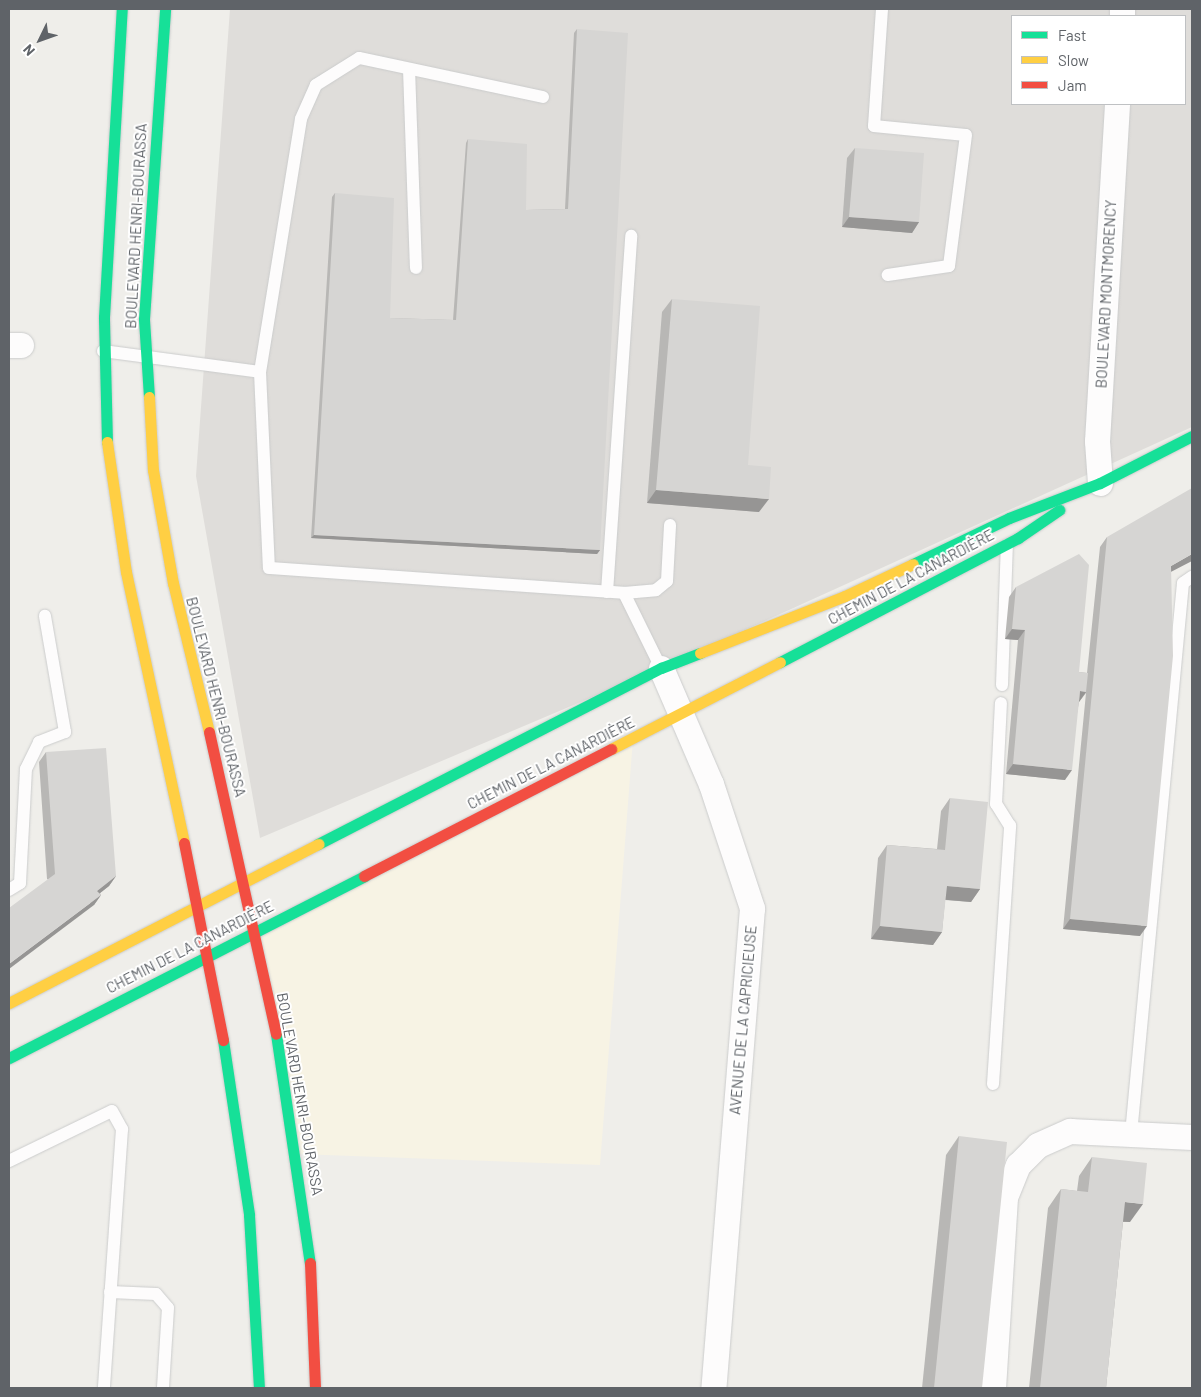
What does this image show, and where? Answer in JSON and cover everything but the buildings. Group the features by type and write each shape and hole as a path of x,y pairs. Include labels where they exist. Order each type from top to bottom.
{"main road":[{"name":"BOULEVARD HENRI-BOURASSA","path":"122,9 104,351 107,446 126,572 209,954 249,1215 259,1388"},
{"name":"BOULEVARD HENRI-BOURASSA","path":"165,9 144,319 148,418 162,532 245,880 298,1154 310,1262 315,1388"},
{"name":"CHEMIN DE LA CANARDIÈRE","path":"9,1003 197,904 661,668 845,596 1009,518 1100,483 1192,436"},
{"name":"CHEMIN DE LA CANARDIÈRE","path":"9,1058 254,930 1007,544 1100,483"}],"street":[{"name":"BOULEVARD MONTMORENCY","path":"1100,483 1097,441 1116,105"},
{"name":"AVENUE DE LA CAPRICIEUSE","path":"661,668 682,712 752,908 712,1388"},
{"path":"993,1388 1005,1197 1018,1165 1038,1145 1070,1130 1192,1137"}],"lane":[{"path":"882,9 874,126 966,134 949,266 888,275"},
{"path":"543,97 359,58 316,85 301,119 260,372 270,568 624,594 656,590 667,581 670,524"},
{"path":"409,69 416,268"},
{"path":"607,592 631,236"},
{"path":"104,351 260,372"},
{"path":"1002,684 1007,544"},
{"path":"1132,1134 1182,583 1192,576"},
{"path":"624,594 661,668"},
{"path":"9,890 20,883 26,769 39,742 64,732 45,616"},
{"path":"992,1084 1010,826 996,804 1001,704"},
{"path":"9,1161 112,1111 122,1129 104,1388"},
{"path":"110,1292 156,1294 168,1308 163,1388"}],"shaded area":[{"path":"230,9 1192,9 1192,427 661,668 260,838 196,476"},
{"path":"633,739 600,1165 298,1154 254,931"}],"traffic: fast":[{"path":"107,442 104,317 122,9"},
{"path":"149,397 144,319 165,9"},
{"path":"913,564 1009,518 1100,483 1192,436"},
{"path":"780,662 1018,538 1059,510"},
{"path":"318,844 661,668 700,653"},
{"path":"9,1058 364,876"},
{"path":"276,1034 310,1263"},
{"path":"223,1040 249,1215 259,1388"}],"traffic: slow":[{"path":"149,397 153,470 173,583 209,732"},
{"path":"107,442 126,572 184,843"},
{"path":"700,653 845,596 913,564"},
{"path":"611,749 780,662"},
{"path":"9,1003 318,844"}],"traffic: jam":[{"path":"209,732 276,1034"},
{"path":"364,876 611,749"},
{"path":"184,843 223,1040"},
{"path":"310,1263 315,1388"}]}
